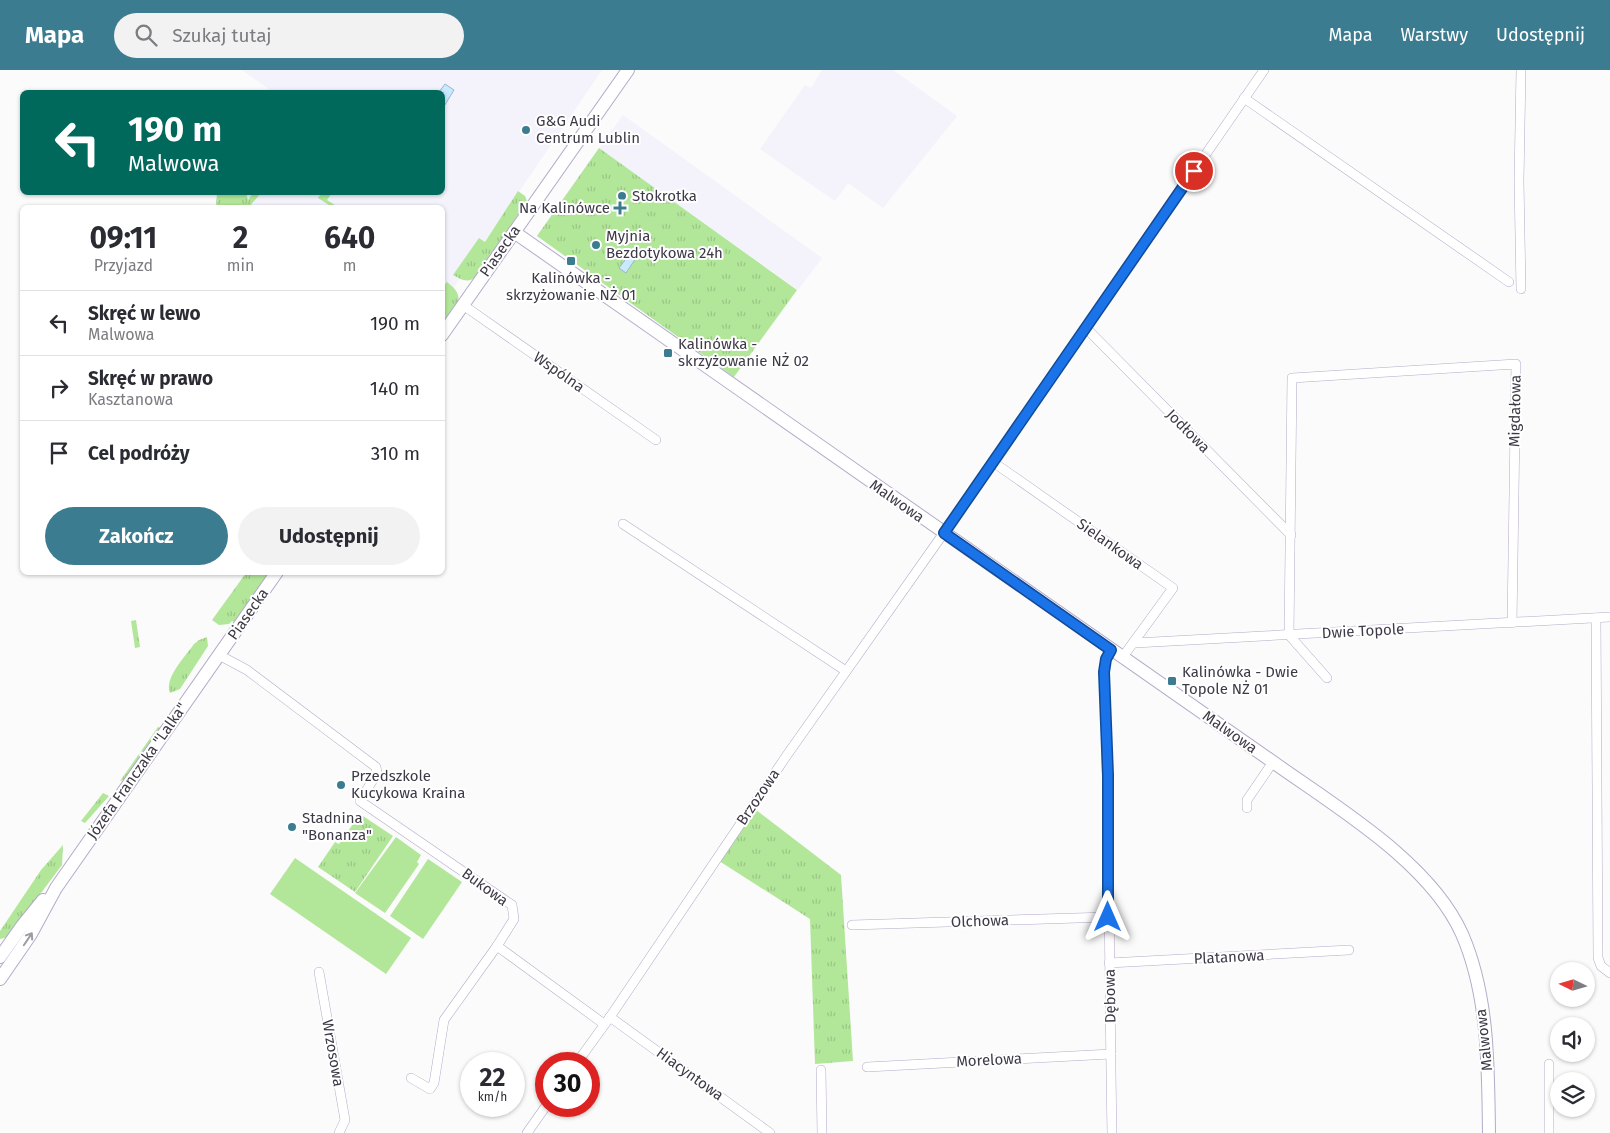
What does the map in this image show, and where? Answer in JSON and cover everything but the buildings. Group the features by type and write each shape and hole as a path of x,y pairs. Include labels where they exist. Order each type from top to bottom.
{"street":[{"name":"Piasecka","path":"445,331 628,70"},
{"name":"Brzozowa","path":"584,1052 781,763 944,533 1264,70"},
{"path":"1521,70 1519,181 1521,289"},
{"path":"1244,98 1509,282"},
{"name":"Malwowa","path":"514,232 1273,762 1384,842 1425,880 1441,899 1462,933 1481,1006 1487,1060 1489,1133"},
{"name":"Wspólna","path":"463,305 656,440"},
{"name":"Jodłowa","path":"1086,328 1291,535"},
{"name":"Migdałowa","path":"1291,535 1292,378 1516,364 1512,623"},
{"name":"Sielankowa","path":"993,462 1173,588 1135,643"},
{"path":"623,524 846,671"},
{"path":"1291,535 1289,635 1327,678"},
{"name":"Piasecka","path":"219,655 275,575"},
{"name":"Dwie Topole","path":"1135,643 1610,617"},
{"path":"1596,618 1598,958 1601,966 1610,973"},
{"path":"1122,658 1135,643"},
{"name":"Dębowa","path":"1111,650 1106,659 1104,672 1108,775 1108,917 1112,1133"},
{"name":"Bukowa","path":"219,655 247,670 376,767 377,773 360,801 512,905 514,919 444,1020 434,1084 430,1089 411,1078"},
{"name":"Józefa Franczaka \"Lalka\"","path":"0,979 5,954 31,934 56,888 219,655"},
{"path":"1247,808 1247,800 1273,762"},
{"name":"Olchowa","path":"852,925 1108,917"},
{"path":"497,946 607,1020"},
{"name":"Platanowa","path":"1109,963 1349,950"},
{"name":"Wrzosowa","path":"319,972 345,1120 339,1133"},
{"name":"Hiacyntowa","path":"607,1020 770,1133"},
{"name":"Morelowa","path":"867,1066 1110,1054"},
{"path":"1549,1064 1549,1133"},
{"path":"821,1070 822,1133"},
{"path":"527,1133 538,1117"}],"shaded area":[{"path":"242,70 602,70 445,300 445,205 216,205 217,195 445,195 445,90 270,90"},
{"path":"822,70 893,70 957,116 883,208 848,183 835,201 760,149 805,85 811,88"},
{"path":"623,115 822,258 798,290 683,208 623,297 537,236"}],"green space":[{"path":"599,148 797,290 734,377 537,236"},
{"path":"518,191 525,196 527,201 477,276 468,281 453,275 479,238 485,242"},
{"path":"217,195 247,195 248,200 252,195 259,195 251,205 216,205"},
{"path":"320,195 331,195 327,200 335,205 329,205 318,198"},
{"path":"447,282 454,288 459,298 455,309 445,323 445,284"},
{"path":"245,575 269,575 234,622 219,625 212,620"},
{"path":"136,620 140,647 135,648 131,621"},
{"path":"207,637 208,646 180,689 170,693 170,681 176,668 194,644"},
{"path":"158,727 160,728 124,780 120,781"},
{"path":"103,793 109,796 85,823 81,821"},
{"path":"756,810 841,875 853,1061 815,1064 810,919 716,859 748,812"},
{"path":"360,814 393,836 355,892 318,867 335,842 339,844"},
{"path":"396,837 421,855 417,862 419,864 385,913 355,893"},
{"path":"63,845 62,865 8,937 0,939 0,931 41,870"},
{"path":"295,858 411,938 386,974 270,894"},
{"path":"428,859 462,882 423,939 390,916"}],"water":[{"path":"445,84 454,90 445,105 445,90 440,90"},
{"path":"634,248 640,252 626,273 619,268"}],"place":[{"name":"G&G Audi Centrum Lublin","path":"526,130"},
{"name":"Stokrotka","path":"622,196"},
{"name":"Na Kalinówce","path":"620,208"},
{"name":"Myjnia Bezdotykowa 24h","path":"596,245"},
{"name":"Kalinówka - skrzyżowanie NŻ 01","path":"571,261"},
{"name":"Kalinówka - skrzyżowanie NŻ 02","path":"668,353"},
{"name":"Kalinówka - Dwie Topole NŻ 01","path":"1172,681"},
{"name":"Przedszkole Kucykowa Kraina","path":"341,785"},
{"name":"Stadnina \"Bonanza\"","path":"292,827"}],"route":[{"path":"1108,917 1108,775 1104,672 1106,659 1111,650 944,533 1194,171"}]}
